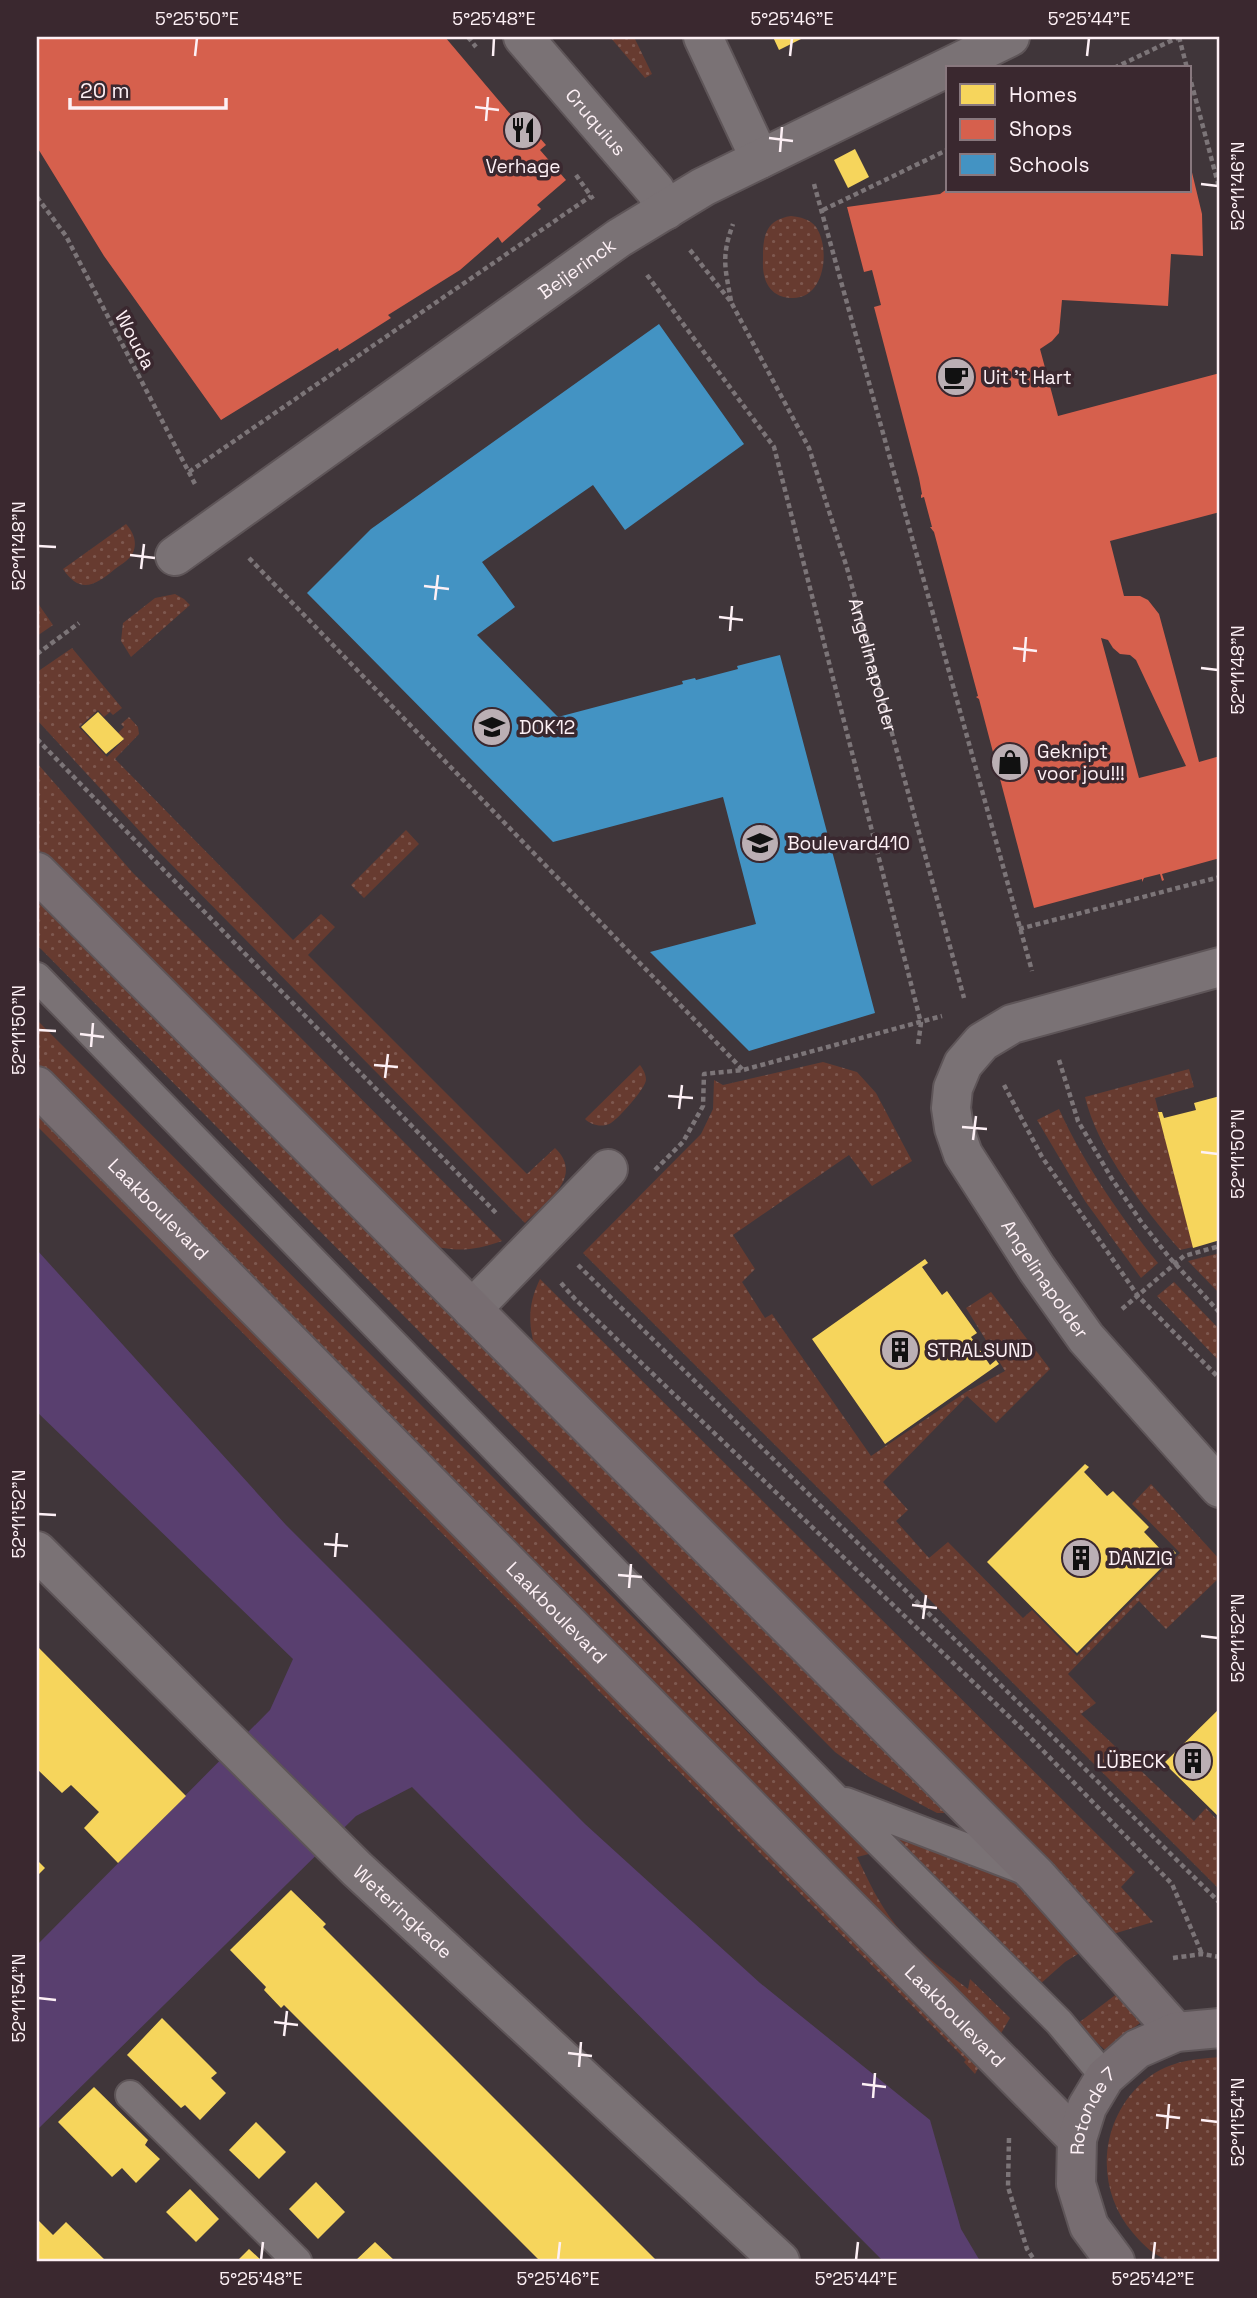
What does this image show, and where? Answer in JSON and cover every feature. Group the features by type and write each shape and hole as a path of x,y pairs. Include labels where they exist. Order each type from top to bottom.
{"main road":[{"path":"37,872 1036,1875 1176,2032"},
{"name":"Laakboulevard","path":"37,1086 1077,2139"},
{"name":"Rotonde 7","path":"1115,2261 1089,2226 1076,2184 1077,2139 1087,2107 1105,2077 1137,2049 1176,2032 1220,2028"}],"street":[{"name":"Cruquius","path":"523,37 655,190 666,210"},
{"path":"703,37 760,159"},
{"name":"Beijerinck","path":"951,66 1010,37"},
{"name":"Beijerinck","path":"175,556 210,512 702,187 946,68"},
{"name":"Angelinapolder","path":"1220,967 1012,1024 982,1042 963,1064 953,1088 951,1108 954,1128 963,1154 1037,1269 1086,1338 1220,1488"},
{"path":"472,1309 608,1170"},
{"name":"Weteringkade","path":"37,1551 357,1869 780,2261"}],"lane":[{"path":"37,977 835,1798 1059,2022 1105,2077"},
{"path":"835,1798 1036,1875"},
{"path":"130,2095 297,2261"}],"path":[{"path":"468,37 484,55"},
{"path":"1118,66 1179,37 1186,66"},
{"path":"1190,78 1220,191"},
{"path":"946,150 823,210 1019,929 1078,1121 1126,1200 1174,1264 1220,1313"},
{"name":"Angelinapolder","path":"731,302 724,262 727,241 743,195 760,159"},
{"path":"569,165 620,239 774,447 921,1023"},
{"path":"189,472 591,196"},
{"name":"Wouda","path":"37,197 66,236 210,512 743,1070"},
{"name":"Angelinapolder","path":"666,210 695,257 731,302 809,448 847,568 967,1007 982,1042 1042,1157 1138,1296 1220,1379"},
{"path":"37,654 79,622"},
{"path":"37,739 531,1249 575,1299 1023,1730 1172,1884 1202,1954"},
{"path":"1019,929 1220,877"},
{"path":"655,1170 683,1143 703,1106 704,1074 743,1070 921,1023 967,1007"},
{"path":"1086,1338 1184,1256 1220,1247"},
{"path":"570,1257 1220,1903"}],"shaded area":[{"path":"610,37 634,37 652,74 645,78"},
{"path":"791,216 814,224 821,236 824,260 818,283 811,291 802,297 790,298 776,294 768,285 763,260 767,230 776,221"},
{"path":"126,524 135,542 129,558 95,583 82,585 69,577 63,569"},
{"path":"175,594 190,605 131,657 121,641 123,623 155,598"},
{"path":"37,602 53,625 37,636"},
{"path":"72,648 122,708 113,715 110,712 104,717 98,710 79,727 107,757 124,739 118,733 124,727 121,724 129,717 138,727 139,734 115,759 293,940 321,914 335,927 308,955 527,1174 555,1148 566,1169 564,1179 552,1198 525,1223 158,851 37,720 37,672"},
{"path":"37,763 133,873 502,1241 465,1249 428,1245 94,915 37,851"},
{"path":"406,830 419,844 364,898 351,885"},
{"path":"37,901 945,1809 944,1813 937,1813 869,1777 835,1752 37,945"},
{"path":"37,1020 869,1854 857,1857 889,1916 930,1959 968,1989 970,1979 1010,2018 1000,2035 37,1067"},
{"path":"823,1062 857,1072 876,1093 912,1161 872,1186 849,1155 733,1235 755,1269 742,1282 765,1318 772,1314 871,1456 966,1392 1005,1371 966,1308 991,1292 1050,1369 996,1423 967,1396 883,1482 908,1510 896,1521 929,1558 948,1542 1023,1618 1032,1610 1077,1656 1180,1553 1132,1504 1151,1484 1220,1560 1220,1577 1166,1629 1139,1601 1068,1674 1096,1703 1081,1714 1194,1821 1206,1808 1220,1823 1220,1890 583,1253 701,1134 713,1109 714,1080 723,1085"},
{"path":"640,1065 645,1084 620,1115 611,1123 600,1126 585,1119"},
{"path":"1189,1069 1194,1087 1155,1098 1193,1247 1180,1250 1152,1217 1111,1158 1091,1117 1085,1097"},
{"path":"1059,1109 1104,1189 1158,1263 1141,1278 1085,1201 1037,1120"},
{"path":"37,1111 983,2059 975,2074 964,2062 966,2060 37,1126"},
{"path":"37,1250 286,1525 585,1824 760,1983 930,2120 961,2229 980,2261 883,2261 412,1787 356,1816 37,2130 37,1945 270,1710 293,1659 37,1412"},
{"path":"1220,1253 1220,1294 1188,1261"},
{"path":"540,1279 1135,1872 1121,1887 1153,1922 1113,1934 537,1354 530,1316"},
{"path":"1174,1282 1220,1330 1220,1362 1157,1296"},
{"path":"898,1833 991,1870 1026,1889 1086,1949 1065,1962 1039,1985 896,1840"},
{"path":"1122,1990 1142,2018 1140,2023 1105,2050 1077,2024"},
{"path":"1220,2057 1220,2261 1172,2261 1155,2254 1133,2233 1120,2215 1107,2173 1111,2131 1132,2093 1149,2077 1174,2064"}],"building: Homes":[{"path":"773,37 805,37 779,50"},
{"path":"855,149 869,177 848,188 834,160"},
{"path":"98,712 124,739 106,754 81,727"},
{"path":"1220,1096 1220,1240 1193,1248 1158,1112 1162,1112 1164,1118 1196,1110 1194,1103"},
{"name":"STRALSUND","path":"925,1259 928,1263 922,1267 942,1295 947,1291 977,1333 971,1337 990,1365 996,1360 999,1364 885,1444 812,1339"},
{"name":"DANZIG","path":"1085,1464 1089,1467 1084,1472 1107,1496 1113,1491 1149,1527 1144,1532 1167,1556 1173,1550 1176,1553 1077,1653 987,1562"},
{"path":"37,1646 186,1796 118,1863 84,1828 99,1812 71,1785 62,1793 37,1769"},
{"name":"LÜBECK","path":"1220,1708 1220,1818 1164,1763"},
{"path":"37,1860 45,1868 37,1876"},
{"path":"291,1890 326,1924 323,1927 657,2261 540,2261 284,2005 281,2008 264,1990 266,1987 230,1950"},
{"path":"162,2018 217,2073 211,2078 226,2093 200,2120 185,2105 181,2108 127,2055"},
{"path":"94,2087 148,2140 145,2145 160,2159 136,2183 122,2168 112,2177 58,2122"},
{"path":"256,2122 286,2152 259,2179 229,2150"},
{"path":"316,2182 345,2212 318,2239 289,2209"},
{"path":"190,2189 219,2219 196,2242 166,2212"},
{"path":"37,2219 53,2235 66,2222 106,2261 37,2261"},
{"path":"375,2242 395,2261 355,2261"},
{"path":"249,2249 262,2261 237,2261"}],"building: Shops":[{"path":"37,37 445,37 512,116 517,112 546,145 540,150 566,180 537,205 541,209 502,243 498,237 460,270 388,315 391,318 221,420 104,256 37,147"},
{"path":"1190,164 1202,214 1203,256 1171,254 1168,306 1062,300 1059,333 1040,349 1058,416 1220,373 1220,512 1110,541 1124,596 1140,596 1148,600 1159,614 1199,762 1220,756 1220,858 1162,874 1162,881 1160,874 1144,878 1142,882 1142,879 1034,908 934,532 930,527 924,497 921,498 919,478 874,307 881,305 872,270 864,272 847,207 940,194 946,190 946,192 1190,192","holes":["1101,638 1108,640 1113,648 1136,660 1186,766 1139,778"]}],"building: Schools":[{"path":"659,324 744,444 625,530 593,485 482,562 515,607 477,635 558,717 683,684 682,681 738,669 737,666 780,655 875,1013 749,1051 650,952 756,924 723,797 553,842 307,593 371,529"}],"place":[{"name":"Verhage","path":"523,130"},
{"name":"Uit 't Hart","path":"956,377"},
{"name":"DOK12","path":"492,727"},
{"name":"Geknipt voor jou!!!","path":"1010,762"},
{"name":"Boulevard410","path":"760,843"},
{"name":"STRALSUND","path":"900,1350"},
{"name":"DANZIG","path":"1081,1558"},
{"name":"LÜBECK","path":"1193,1761"}]}
